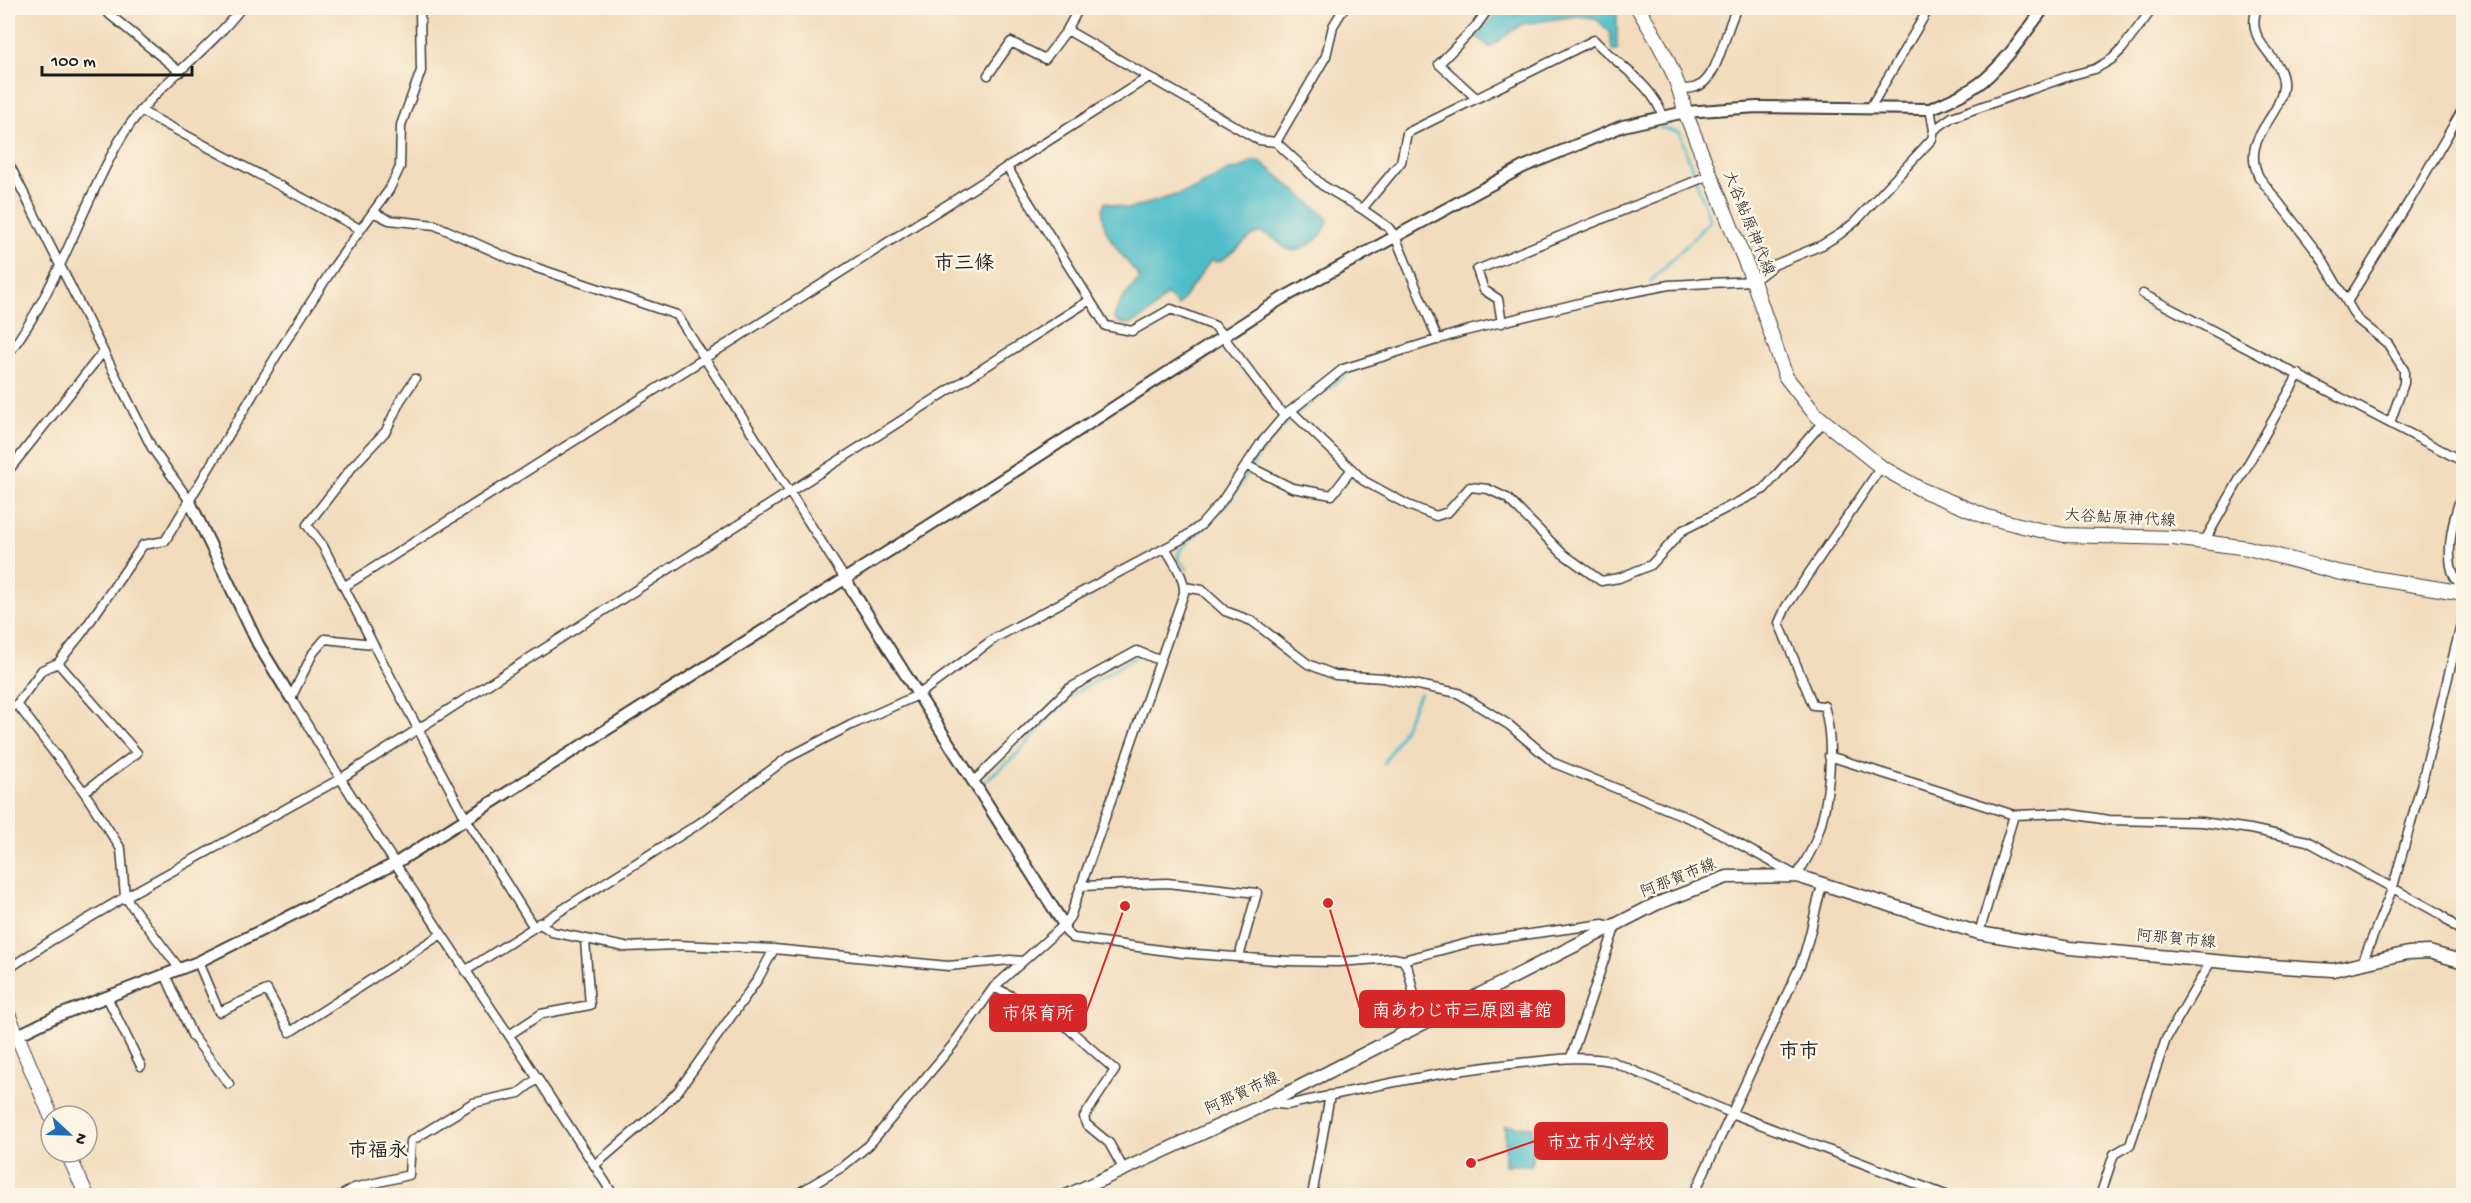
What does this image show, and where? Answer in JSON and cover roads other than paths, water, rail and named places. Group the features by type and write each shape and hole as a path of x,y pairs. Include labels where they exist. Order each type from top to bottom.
{"main road":[{"name":"大谷鮎原神代線","path":"1638,8 1660,44 1681,89 1685,112 1753,281 1786,377 1815,414 1881,467 1922,490 1987,517 2035,529 2064,535 2173,538 2248,548 2337,572 2463,593"},
{"name":"阿那賀市線","path":"1066,1196 1268,1103 1665,900 1727,877 1797,876 1979,933 2070,948 2333,970 2408,953 2429,952 2463,962"},
{"path":"8,1014 12,1037 45,1104"},
{"path":"73,1164 87,1196"}],"street":[{"path":"111,8 109,14 180,72"},
{"path":"8,354 37,312 118,144 141,111 227,27 241,8"},
{"path":"8,709 16,704 42,670 58,663 82,633 143,545 165,541 278,353 360,229 389,190 400,167 400,125 421,71 420,8"},
{"path":"988,75 1011,42 1044,59 1067,30 1079,8"},
{"path":"1276,142 1326,56 1333,26 1344,8"},
{"path":"1476,98 1439,64 1476,26 1489,8"},
{"path":"1681,89 1698,87 1713,71 1737,8"},
{"path":"1870,108 1929,8"},
{"path":"12,1037 57,1016 198,962 396,863 845,579 1281,298 1523,167 1623,126 1685,112 1757,107 1930,109 1984,80 2014,47 2044,8"},
{"path":"1934,130 1952,117 2095,69 2112,59 2122,49 2153,8"},
{"path":"2257,8 2253,27 2259,41 2282,77 2283,88 2274,111 2259,135 2253,152 2254,167 2265,185 2320,256 2357,319 2388,344 2404,370 2404,383 2390,423"},
{"path":"1067,30 1259,140 1276,142 1322,184 1388,227 1395,236 1438,340"},
{"path":"1362,209 1401,162 1407,132 1594,40 1622,65 1659,105 1663,117"},
{"path":"345,586 1149,77"},
{"path":"2347,302 2410,200 2463,107"},
{"path":"465,971 700,823 788,758 851,725 918,695 995,638 1166,549 1201,525 1222,501 1261,443 1287,414 1343,369 1538,312 1669,285 1753,281 1774,265 1822,245 1855,222 1932,139 1934,130 1930,109"},
{"path":"141,111 360,229"},
{"path":"8,162 152,448 189,500 258,644 340,779 396,863 440,935 538,1078 614,1196"},
{"path":"1007,167 1106,326 1132,332 1171,309 1215,326 1287,414 1364,481 1408,505 1436,516 1449,512 1470,487 1488,489 1506,498 1562,553 1601,581 1619,578 1651,565 1683,530 1764,489 1824,421"},
{"path":"1502,323 1498,299 1484,290 1477,270 1710,175"},
{"path":"373,212 389,220 435,225 513,260 677,315 1064,925 1066,932 1073,938 1182,953 1288,961 1338,962 1393,958 1403,960 1472,942 1603,924 1613,926 1571,1057"},
{"path":"2143,294 2463,462"},
{"path":"8,969 51,940 125,897 340,779 790,494 1090,300"},
{"path":"8,471 103,352"},
{"path":"2204,542 2299,374"},
{"path":"415,379 400,401 386,431 353,466 307,525 323,546 345,586 373,644 466,819 536,925 552,932 625,947 676,945 774,949 948,966 1010,960 1022,961"},
{"path":"1246,465 1292,488 1332,495 1352,469"},
{"path":"1185,587 1202,590 1225,611 1252,621 1308,664 1335,675 1383,678 1458,693 1509,725 1554,763 1701,823 1797,876 1816,841 1821,822 1829,756 1829,724 1824,706 1813,705 1779,624 1786,607 1881,467"},
{"path":"2463,490 2456,508 2450,545 2454,577 2463,588"},
{"path":"794,1196 842,1167 869,1145 952,1046 994,987 1064,925 1070,917 1184,593 1185,587 1166,549"},
{"path":"2362,963 2393,887 2421,786 2463,613"},
{"path":"291,698 313,653 325,639 373,644"},
{"path":"973,782 1068,689 1137,651 1159,660"},
{"path":"58,663 137,753 84,792"},
{"path":"16,704 84,792 121,849 125,897 179,968"},
{"path":"1829,756 2014,815 2064,813 2109,820 2202,822 2307,841 2440,914 2463,934"},
{"path":"1979,933 2014,815"},
{"path":"1080,886 1167,883 1257,892 1239,957"},
{"path":"1694,1196 1800,966 1823,883"},
{"path":"198,962 219,1012 267,990 290,1032 440,935"},
{"path":"509,1035 541,1014 590,1005 585,940"},
{"path":"595,1165 678,1091 747,996 774,949"},
{"path":"1403,960 1408,969 1421,1025"},
{"path":"2100,1196 2114,1154 2130,1144 2166,1039 2211,961"},
{"path":"165,974 192,1035 229,1084"},
{"path":"994,987 1060,1021 1115,1070 1084,1117 1086,1125 1109,1143 1124,1168"},
{"path":"107,997 141,1066"},
{"path":"1268,1103 1287,1105 1452,1070 1571,1057 1611,1061 1731,1113 1948,1196"},
{"path":"340,1196 354,1188 409,1175 411,1141 473,1102 519,1093 538,1078"},
{"path":"1312,1196 1330,1095"}],"water":[{"path":"1500,8 1613,8 1617,12 1617,50 1612,50 1610,32 1595,18 1577,16 1522,24 1490,47 1475,35"},
{"path":"1253,161 1261,162 1321,212 1328,220 1321,235 1299,250 1292,250 1270,236 1255,234 1222,260 1216,262 1211,260 1178,306 1167,294 1150,312 1135,322 1120,323 1114,318 1119,303 1140,278 1107,233 1103,212 1105,202 1127,209 1140,206 1192,190 1229,170 1240,169"},
{"path":"1505,1126 1533,1127 1532,1165 1505,1165"}],"waterway":[{"path":"1651,281 1710,221 1680,133 1661,128"},
{"path":"1187,569 1178,560 1179,551 1227,504 1265,446 1289,420 1349,372"},
{"path":"982,783 1013,758 1072,695 1137,656"},
{"path":"1384,763 1401,734 1420,693"}],"place":[{"name":"南あわじ市三原図書館","path":"1328,903"},
{"name":"市保育所","path":"1125,906"},
{"name":"市立市小学校","path":"1471,1163"}],"district":[{"name":"市三條","path":"964,265"},
{"name":"市市","path":"1799,1053"},
{"name":"市福永","path":"378,1152"}]}
